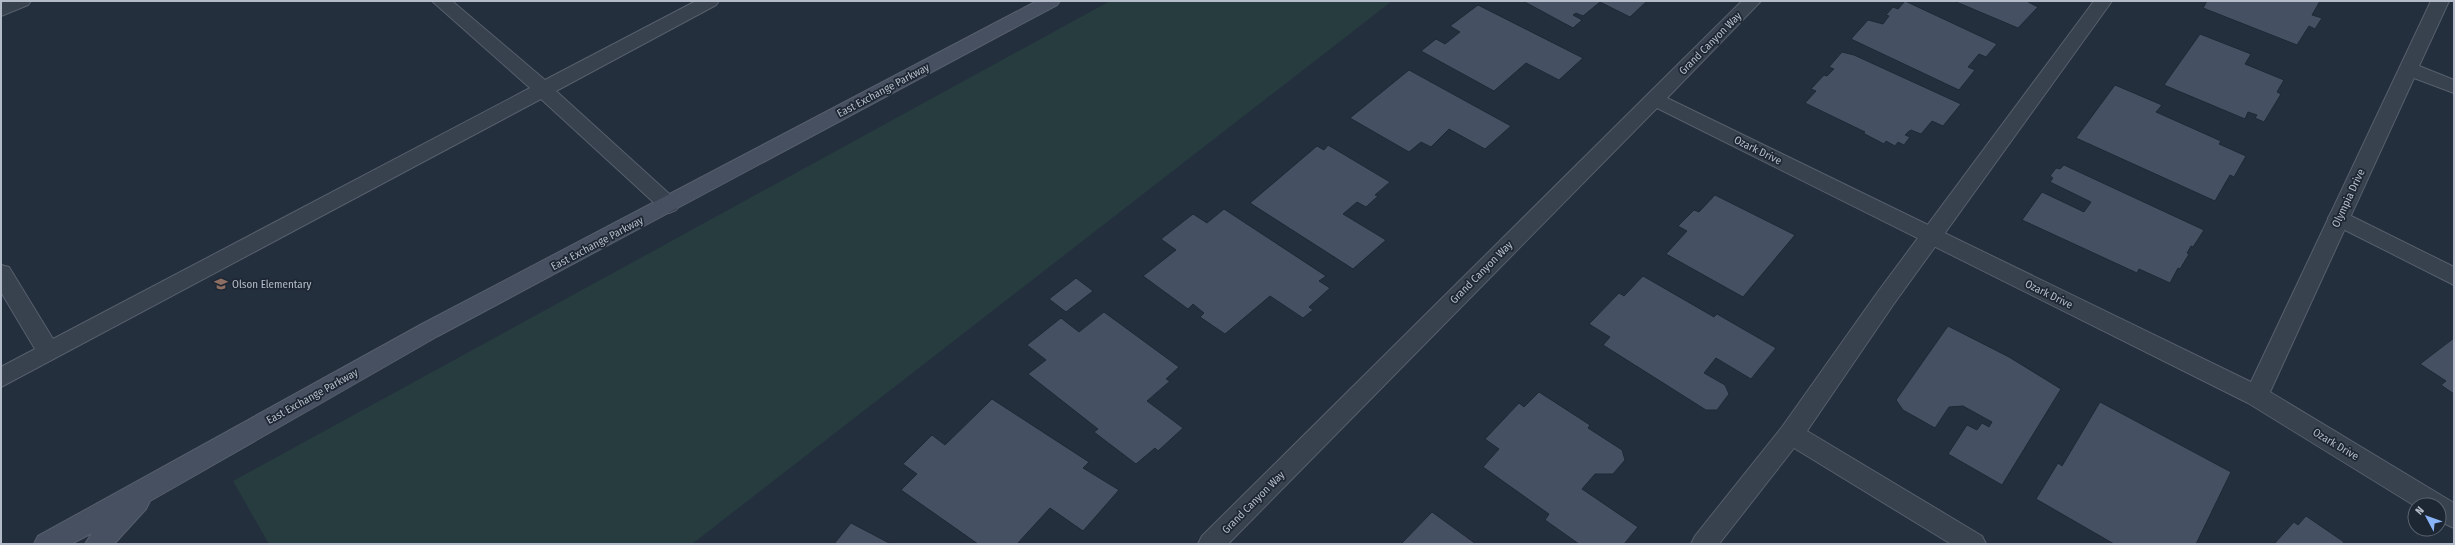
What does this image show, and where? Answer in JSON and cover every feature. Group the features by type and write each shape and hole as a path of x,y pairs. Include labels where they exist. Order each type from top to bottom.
{"street":[{"path":"1,10 22,1"},
{"path":"441,1 669,205"},
{"path":"1,378 48,351 543,91 710,1"},
{"name":"East Exchange Parkway","path":"47,544 147,490 430,330 669,205 1051,1"},
{"name":"Grand Canyon Way","path":"1211,544 1752,1"},
{"path":"1704,544 1791,434 1885,299 2103,1"},
{"name":"Olympia Drive","path":"2256,396 2440,1"},
{"path":"2409,69 2454,87"},
{"name":"Ozark Drive","path":"1654,98 2256,396 2422,497"},
{"path":"2339,218 2454,277"},
{"path":"1,273 48,351"},
{"path":"1791,434 1973,544"},
{"name":"East Exchange Parkway","path":"98,544 147,490"}],"green space":[{"path":"1110,1 1392,1 692,544 269,544 233,481"}],"building":[{"path":"1523,1 1647,1 1630,17 1600,2 1583,16 1576,13 1573,15 1582,20 1573,28"},
{"path":"1905,1 1997,44 1986,57 1979,54 1968,67 1975,70 1959,90 1851,39 1868,20 1883,24 1889,16 1886,15 1893,7 1898,9"},
{"path":"1954,1 2029,1 2028,2 2038,7 2018,28"},
{"path":"2207,1 2320,1 2312,15 2322,18 2315,29 2309,26 2297,45 2203,8"},
{"path":"1478,5 1583,58 1559,80 1526,63 1494,91 1421,51 1436,39 1445,44 1460,32 1450,26"},
{"path":"2200,34 2251,54 2245,64 2284,80 2277,92 2281,94 2264,122 2255,118 2257,115 2248,112 2245,119 2164,85"},
{"path":"1842,52 1854,55 1961,104 1943,126 1932,121 1921,134 1911,130 1908,132 1905,135 1910,137 1904,145 1898,142 1895,146 1886,141 1884,144 1863,133 1865,132 1805,103 1816,91 1811,89 1824,75 1827,76 1834,69 1829,67"},
{"path":"1409,70 1511,126 1485,149 1449,129 1431,147 1421,142 1409,152 1350,118"},
{"path":"2115,85 2162,105 2156,112 2221,141 2219,144 2246,156 2234,177 2230,175 2215,201 2076,138"},
{"path":"1328,145 1390,182 1375,195 1378,196 1366,207 1357,202 1343,214 1386,240 1353,269 1250,203 1317,146 1324,150"},
{"path":"2064,165 2204,230 2193,247 2191,246 2187,253 2189,254 2180,269 2178,268 2170,283 2139,269 2137,273 2022,220 2042,192 2084,212 2091,202 2050,182 2053,178 2050,176 2056,168 2060,169"},
{"path":"1715,195 1795,235 1743,297 1666,254 1687,231 1678,226 1694,210 1699,212"},
{"path":"1224,209 1326,276 1319,281 1330,288 1309,307 1313,310 1303,318 1270,296 1225,334 1200,317 1204,313 1193,304 1188,309 1143,276 1176,250 1161,239 1193,214 1207,223"},
{"path":"1643,276 1714,317 1717,314 1776,348 1751,379 1716,358 1704,373 1725,385 1729,394 1717,410 1706,410 1603,345 1610,337 1589,324 1619,293 1624,296"},
{"path":"1076,278 1093,291 1066,312 1049,299"},
{"path":"1104,312 1179,367 1166,379 1170,381 1147,401 1183,428 1158,451 1155,448 1136,464 1094,432 1098,429 1028,374 1046,360 1027,345 1061,318 1079,332"},
{"path":"1948,326 2009,357 2061,389 2002,485 1948,454 1967,425 1977,430 1982,423 1989,427 1992,422 1963,406 1949,407 1935,428 1903,410 1896,400"},
{"path":"2454,338 2454,394 2441,385 2446,381 2420,364"},
{"path":"1539,392 1590,425 1588,428 1622,450 1625,460 1613,474 1595,474 1582,489 1638,527 1624,544 1579,544 1545,520 1549,514 1483,467 1499,449 1485,439 1519,403 1524,407"},
{"path":"992,399 1089,462 1083,468 1119,490 1083,531 1050,508 1017,544 978,544 901,490 917,474 903,464 932,435 945,445"},
{"path":"2100,402 2231,472 2196,544 2114,544 2036,499 2058,463 2062,466"},
{"path":"1432,512 1476,544 1401,544"},
{"path":"2306,516 2344,542 2343,544 2274,544 2294,522 2298,525"},
{"path":"851,523 891,544 834,544"}],"place":[{"name":"Olson Elementary","path":"221,284"}]}
